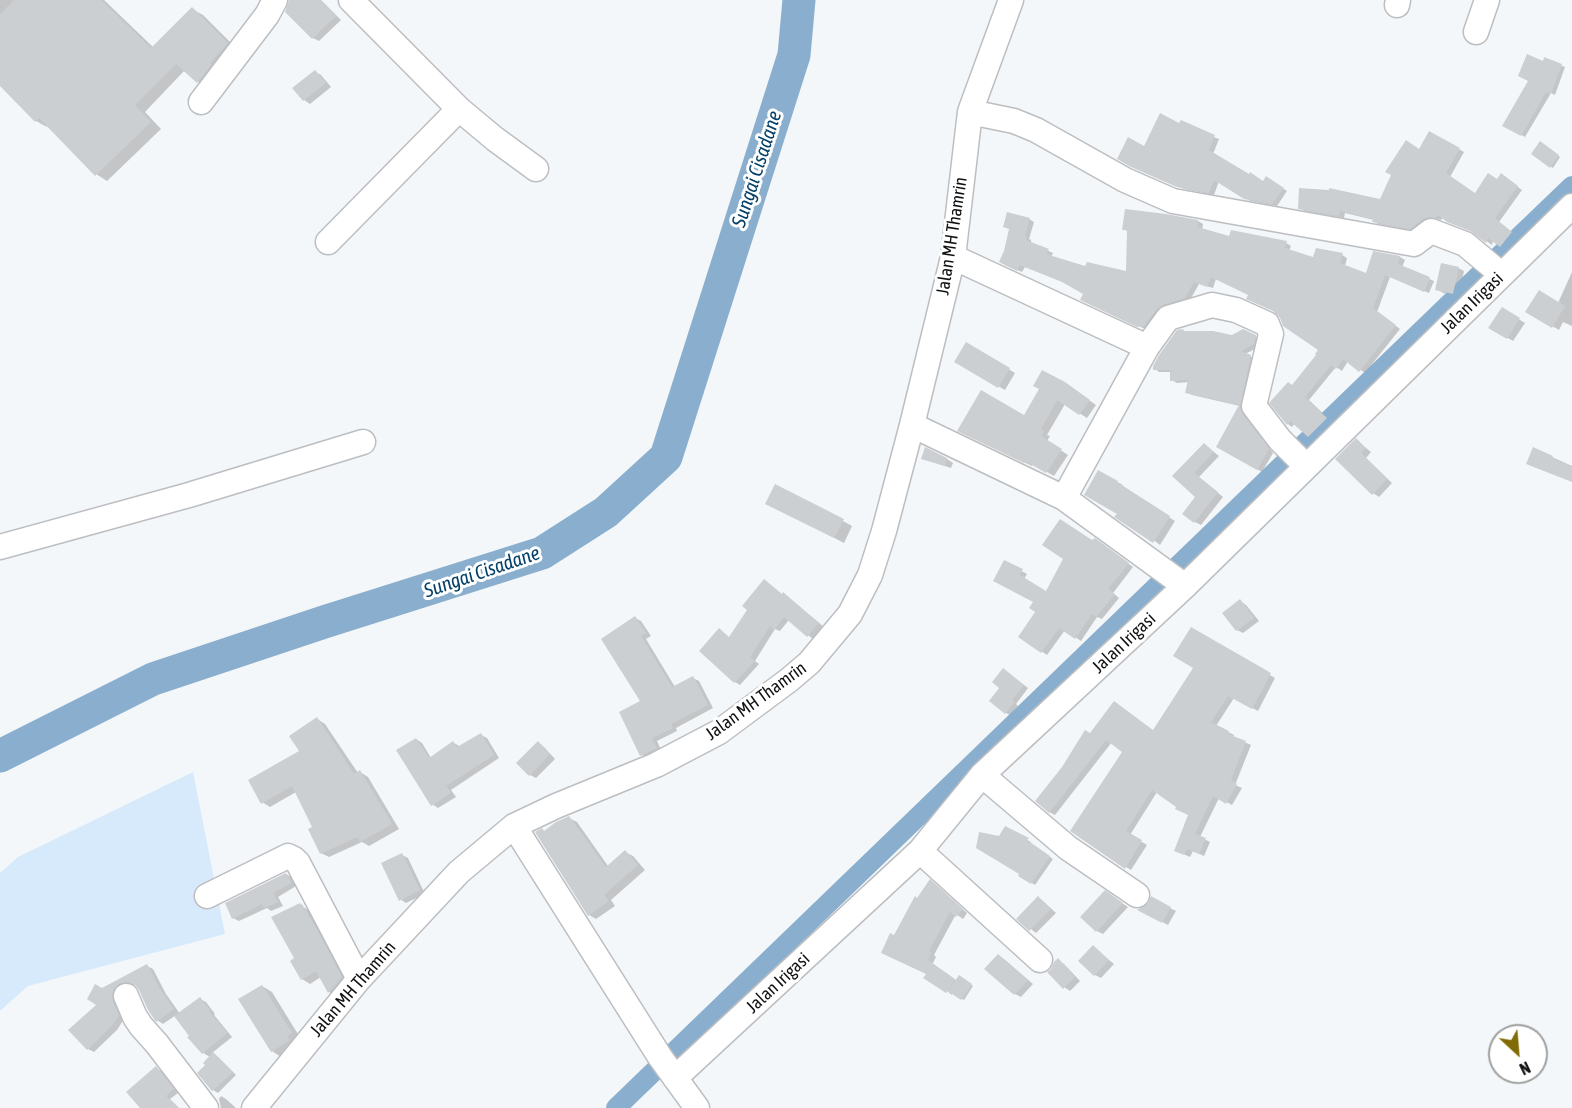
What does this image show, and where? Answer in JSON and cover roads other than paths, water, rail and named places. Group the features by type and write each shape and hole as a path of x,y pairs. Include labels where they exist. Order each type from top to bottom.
{"street":[{"path":"201,102 267,15 275,0"},
{"path":"351,0 459,109 536,169"},
{"name":"Jalan MH Thamrin","path":"254,1108 360,979 459,873 514,826 656,765 719,732 809,663 850,614 870,575 912,425 953,257 970,112 1011,0"},
{"path":"1476,32 1487,0"},
{"path":"328,242 459,109"},
{"path":"970,112 1014,121 1036,130 1125,180 1173,201 1414,244 1431,231 1465,244 1492,266"},
{"name":"Jalan Irigasi","path":"669,1070 920,851 982,775 1492,266 1572,206"},
{"path":"953,257 1147,347"},
{"path":"1064,498 1147,347 1168,318 1212,305 1236,309 1267,324 1271,334 1254,406 1280,440 1298,458"},
{"path":"912,425 1064,498 1177,580"},
{"path":"0,547 189,495 363,442"},
{"path":"982,775 1068,848 1137,896"},
{"path":"514,826 669,1070 697,1108"},
{"path":"920,851 1040,960"},
{"path":"207,896 288,856 294,859 360,979"},
{"path":"126,996 141,1026 206,1108"}],"waterway":[{"name":"Sungai Cisadane","path":"0,756 153,679 542,553 606,512 666,457 794,55 799,0"},
{"path":"616,1108 1572,186"}]}
